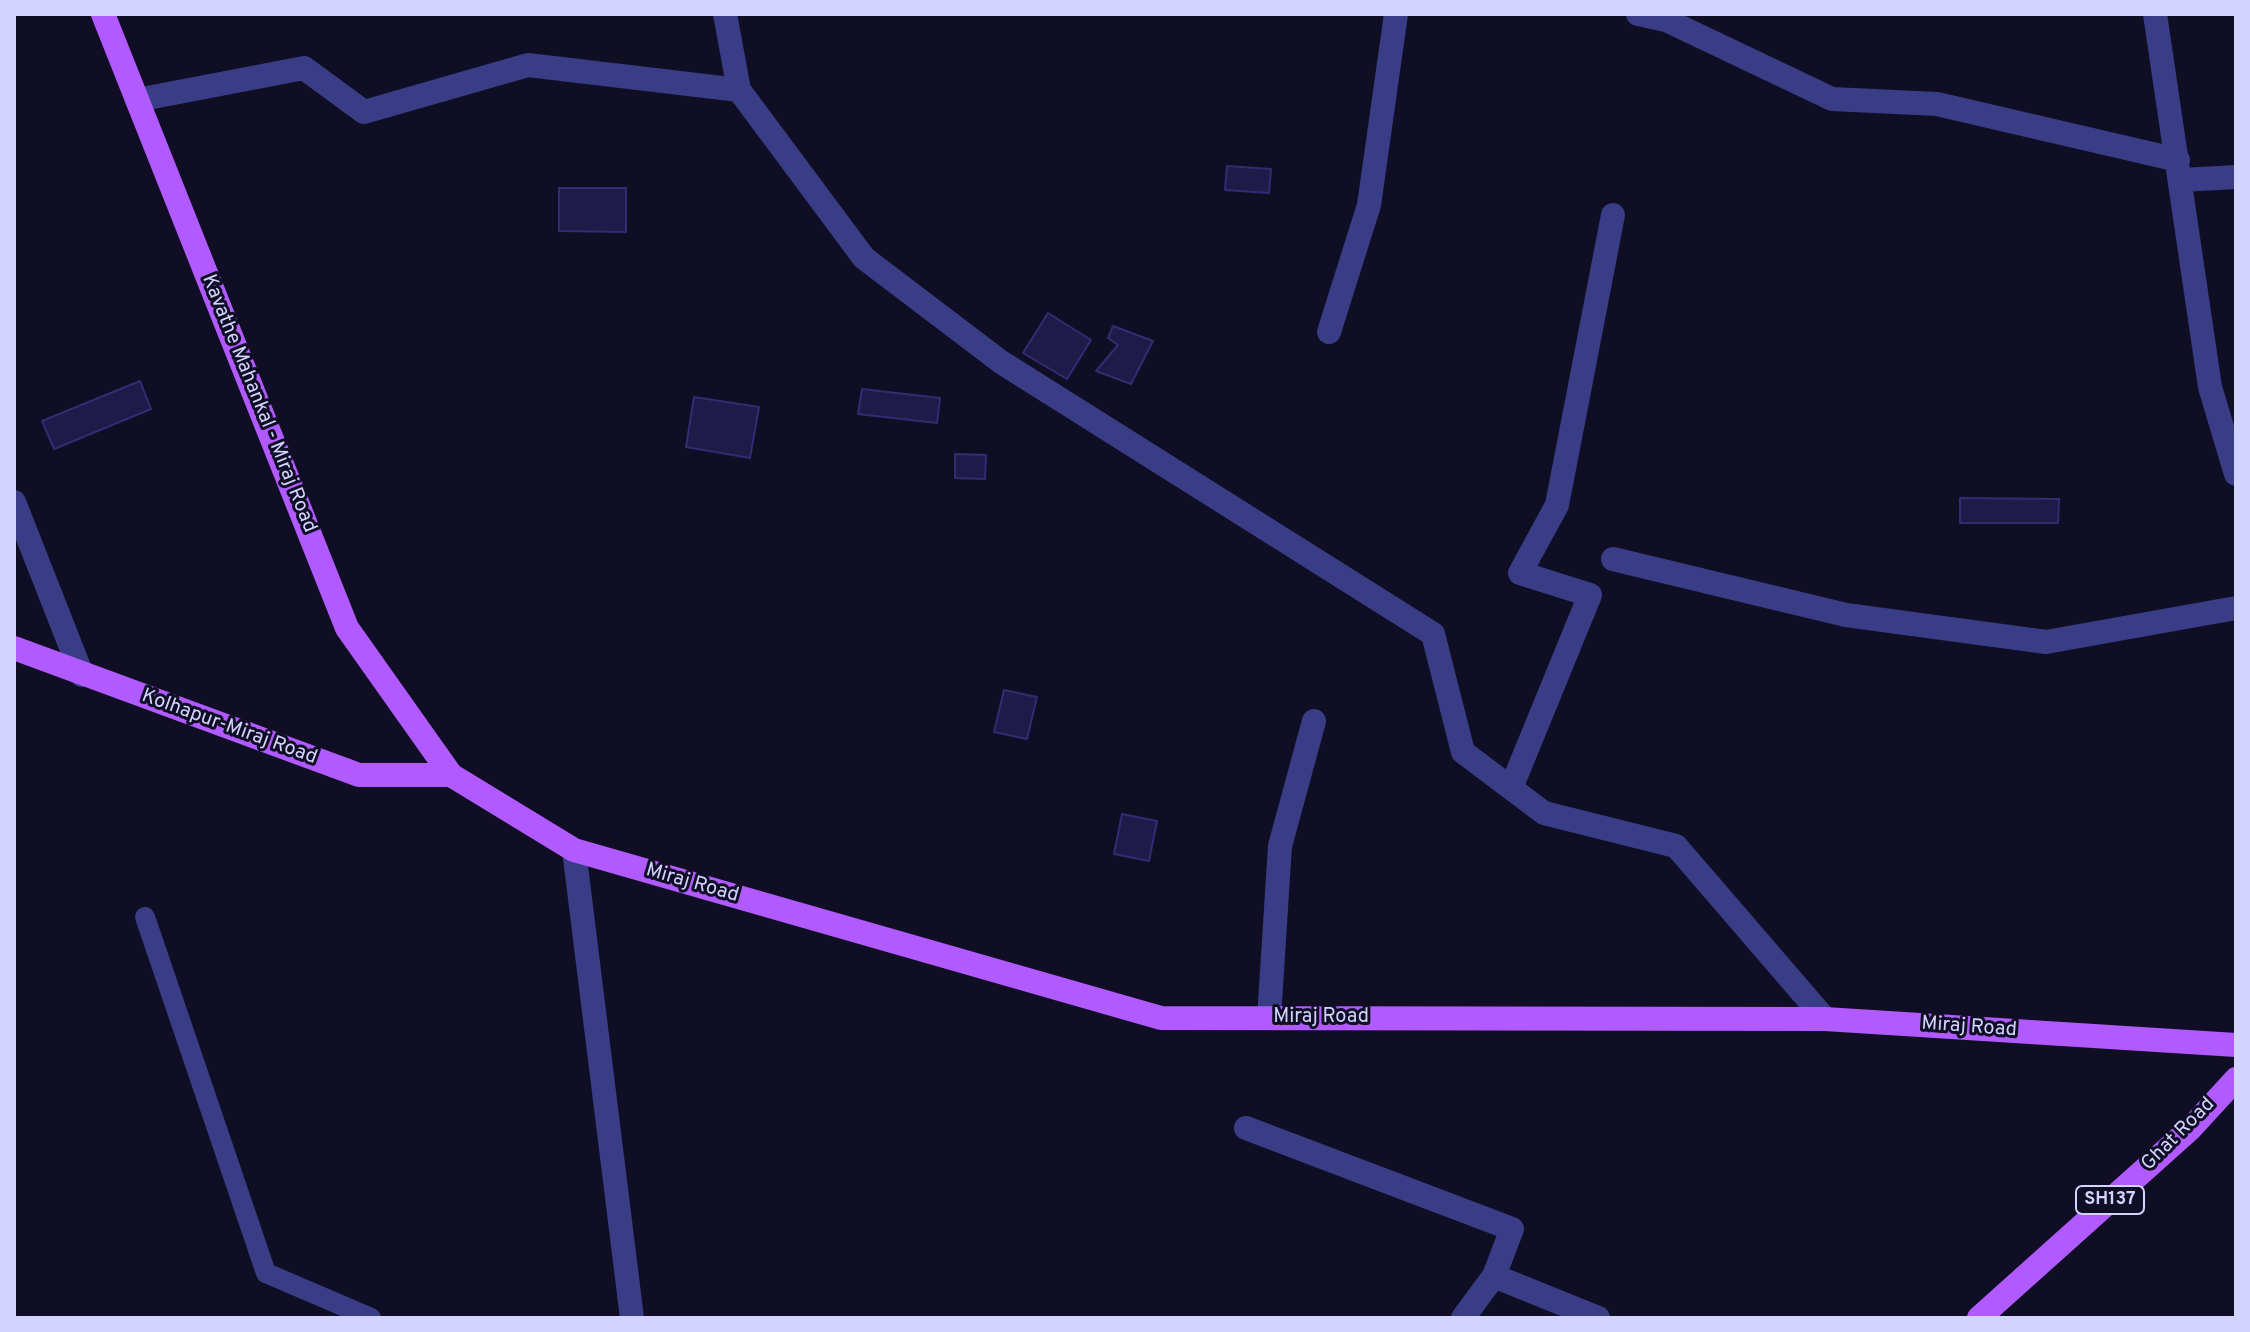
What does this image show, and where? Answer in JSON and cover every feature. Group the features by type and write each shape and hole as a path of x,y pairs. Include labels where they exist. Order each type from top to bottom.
{"main road":[{"name":"Kavathe Mahankal - Miraj Road","path":"103,14 347,628 451,775"},
{"name":"Kolhapur-Miraj Road","path":"14,648 359,775 451,775"},
{"name":"Miraj Road","path":"451,775 574,850 1161,1018 1825,1019 2236,1045"},
{"name":"Ghat Road","path":"1979,1318 2191,1128 2236,1079"}],"street":[{"path":"725,14 739,90 864,258 1001,362 1433,634 1463,752 1544,813 1676,846 1825,1019"},
{"path":"1329,332 1369,205 1396,14"},
{"path":"1638,14 1666,20 1832,99 1937,104 2179,170 2236,177"},
{"path":"2155,14 2210,387 2236,474"},
{"path":"137,100 304,68 364,112 528,65 739,90"},
{"path":"1511,788 1590,595 1520,573 1557,505 1613,215"},
{"path":"14,502 82,675"},
{"path":"1613,559 1846,615 2046,642 2236,608"},
{"path":"1269,1018 1280,846 1314,721"},
{"path":"574,850 632,1318"},
{"path":"1246,1128 1512,1229 1494,1276 1463,1318"},
{"path":"1494,1276 1598,1318"}],"lane":[{"path":"145,917 266,1273 371,1318"}],"building":[{"path":"1227,166 1271,169 1269,193 1225,190"},
{"path":"559,188 626,188 626,232 559,231"},
{"path":"1048,313 1091,340 1067,379 1023,353"},
{"path":"1113,326 1153,341 1131,384 1096,371 1118,345 1108,338"},
{"path":"140,381 151,409 54,449 42,421"},
{"path":"862,389 940,398 937,423 858,414"},
{"path":"694,397 759,407 750,458 686,447"},
{"path":"955,454 986,455 985,479 955,478"},
{"path":"1960,498 2059,499 2058,523 1960,523"},
{"path":"1004,690 1037,697 1027,739 994,732"},
{"path":"1122,814 1157,821 1149,861 1114,854"}]}
